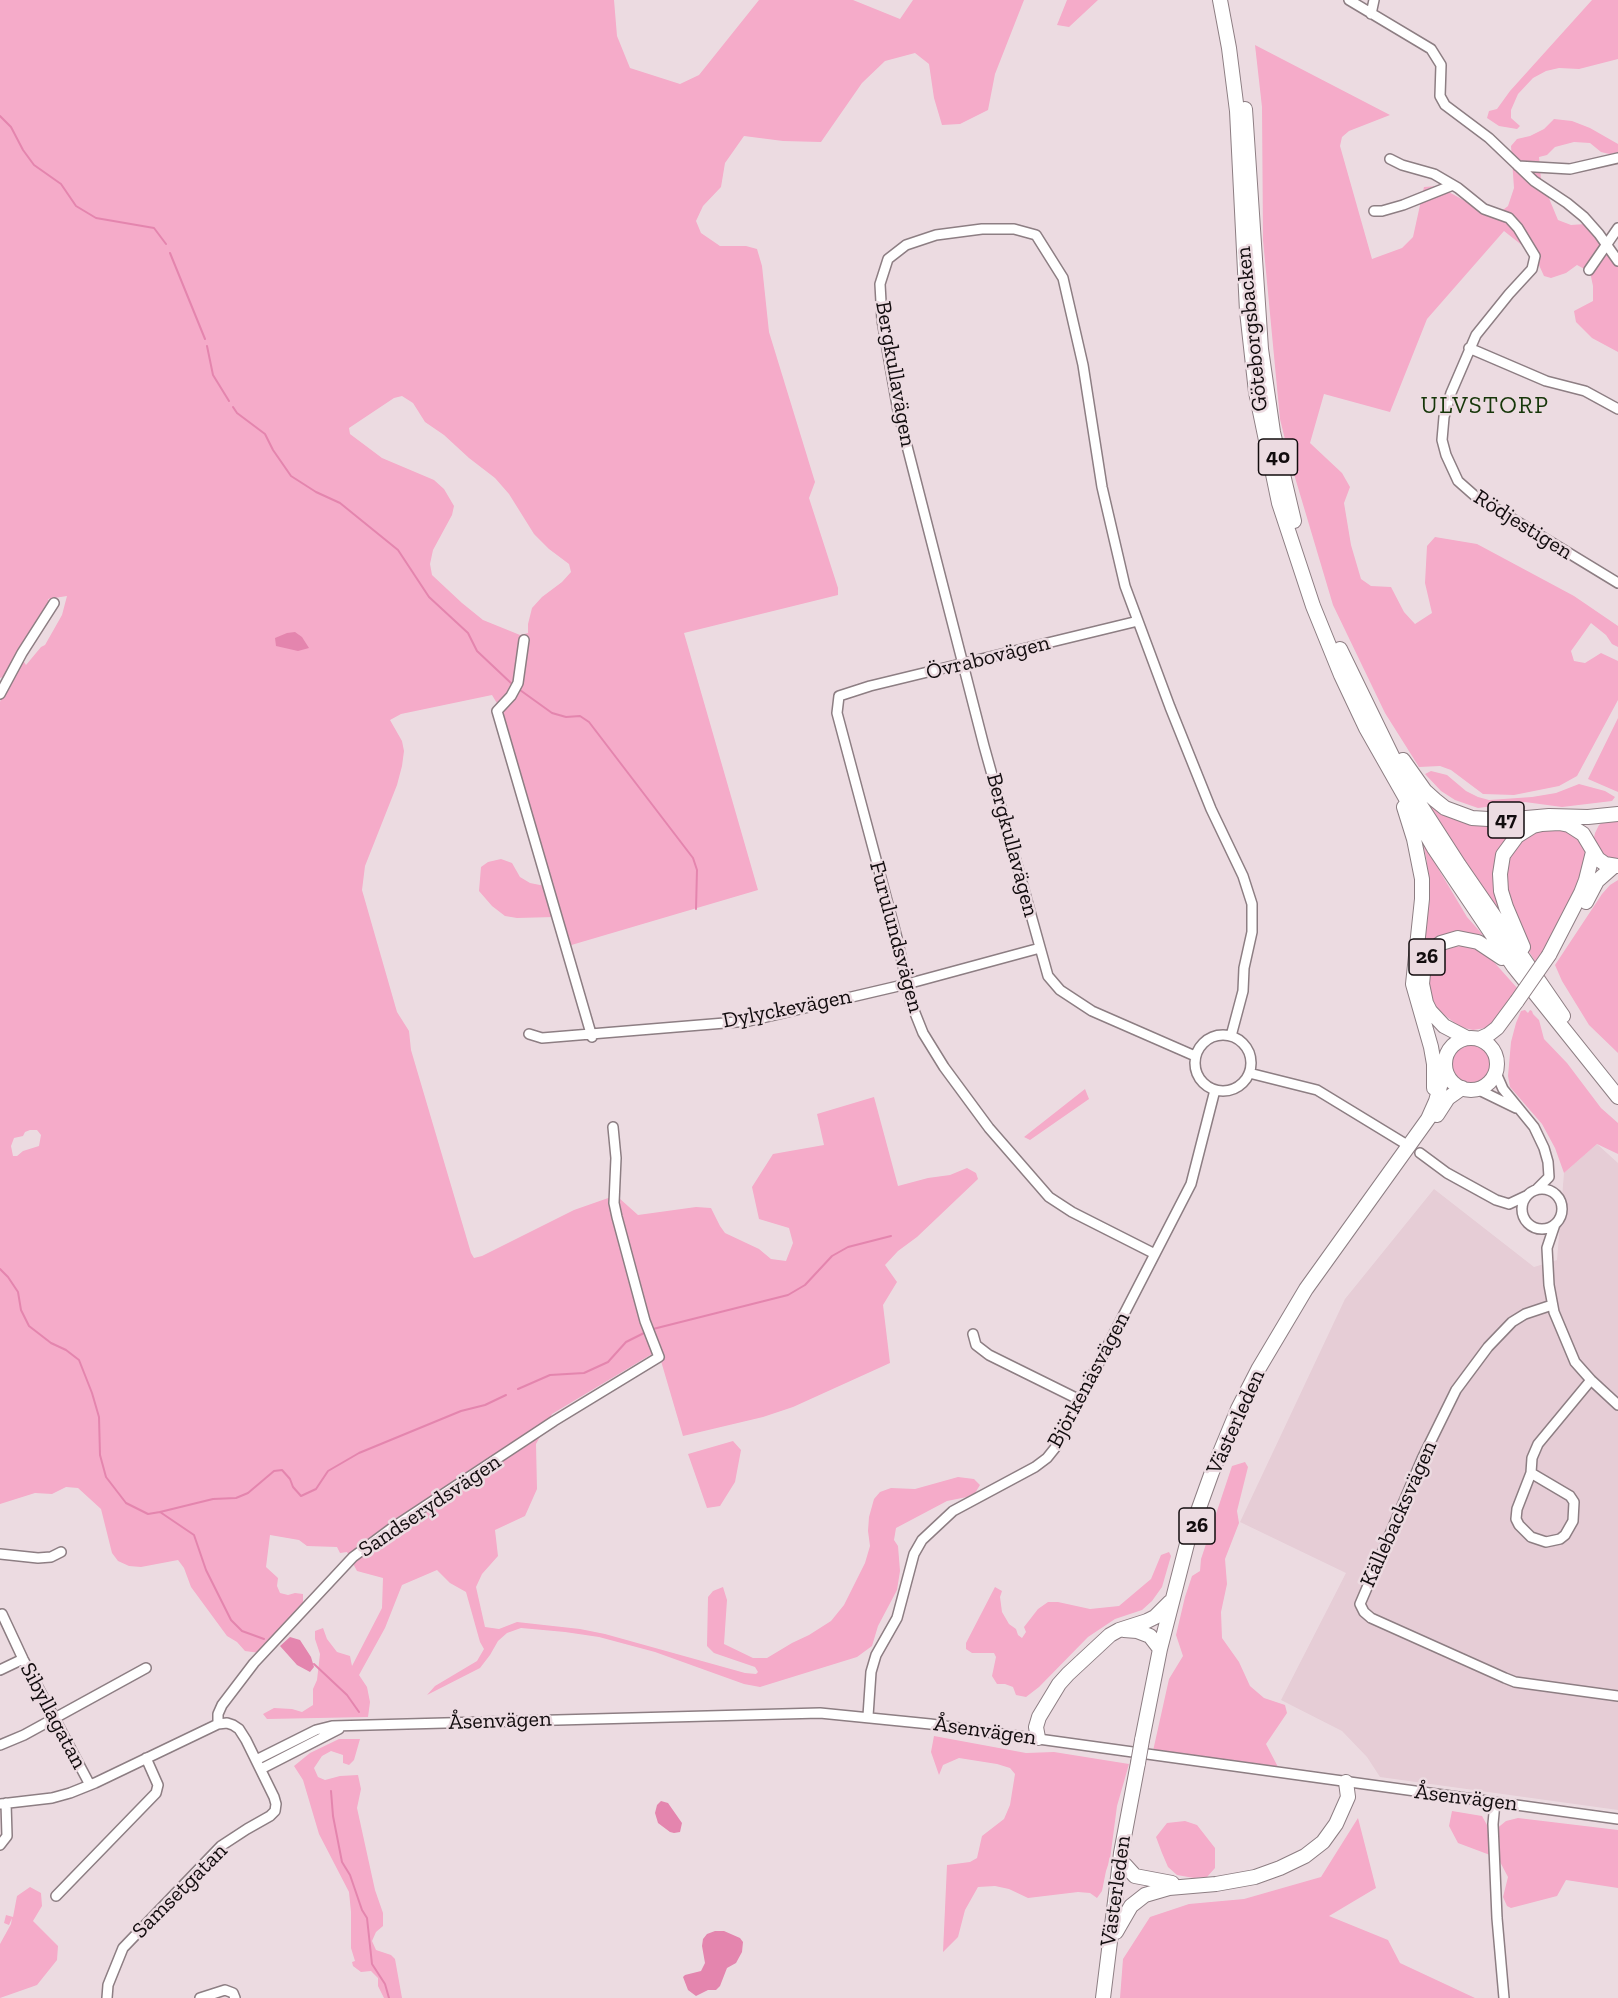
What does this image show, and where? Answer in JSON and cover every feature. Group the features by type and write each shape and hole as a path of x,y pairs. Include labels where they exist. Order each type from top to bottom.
{"highway":[{"name":"Göteborgsbacken","path":"1220,0 1237,111 1250,347 1270,466 1298,564 1328,645 1366,728 1394,778"},
{"name":"Göteborgsbacken","path":"1229,0 1245,99 1259,328 1273,432 1289,502 1309,568 1338,646 1374,719"},
{"name":"40","path":"1374,719 1395,762 1453,856 1542,986"},
{"name":"47","path":"1374,719 1425,791 1445,808 1458,814 1472,818 1504,820 1549,816 1588,817 1615,813"},
{"name":"40","path":"1394,778 1434,848 1514,967"},
{"path":"1394,778 1414,839 1422,879 1413,984 1434,1064 1433,1108"},
{"path":"1549,955 1586,880 1592,849 1591,832 1595,824 1615,813"},
{"path":"1616,866 1605,864 1577,829 1559,823 1550,823 1533,826 1512,841 1503,855 1500,874 1501,891 1519,940 1542,986 1588,1051 1618,1087"},
{"path":"1423,1020 1447,1052 1455,1042 1492,1032 1514,1006 1579,914 1597,881 1616,866"},
{"name":"26","path":"1496,1066 1492,1049 1444,1026 1426,1003 1422,975 1428,956 1441,943 1467,938 1487,947 1514,967 1618,1097"},
{"path":"1445,1068 1452,1083 1462,1088 1477,1089 1485,1085 1496,1066 1504,1030 1514,1006"},
{"name":"26","path":"1445,1068 1447,1052"},
{"name":"Västerleden","path":"1144,1740 1160,1649 1189,1536 1238,1409 1305,1289 1409,1147 1433,1108 1445,1068"},
{"name":"Västerleden","path":"1102,1998 1121,1853 1139,1763 1186,1563 1200,1516 1243,1412 1288,1326 1327,1266 1418,1143 1448,1098 1462,1088"},
{"path":"1038,1738 1036,1727 1039,1717 1059,1684 1068,1674 1100,1644 1119,1630 1155,1617 1172,1600"},
{"path":"1119,1630 1137,1631 1150,1636 1160,1649"},
{"name":"Västerleden","path":"1108,1998 1139,1763"},
{"path":"1116,1932 1131,1906 1145,1895 1169,1888 1242,1880 1297,1861 1331,1833 1348,1797 1346,1782"},
{"path":"1125,1865 1130,1872 1144,1879 1189,1885"}],"street":[{"path":"1349,0 1431,49 1441,65 1440,96 1445,105 1489,138 1534,181 1568,203 1584,217 1618,261"},
{"path":"1371,14 1374,0"},
{"path":"1518,166 1570,169 1618,158"},
{"name":"Rödjestigen","path":"1390,159 1402,165 1434,174 1453,185 1484,210 1509,218 1535,256 1532,269 1487,320 1469,348 1451,393 1442,428 1446,455 1458,481 1475,496 1618,583"},
{"path":"1374,211 1403,206 1453,185"},
{"path":"1590,270 1618,228"},
{"name":"Bergkullavägen","path":"1195,1056 1092,1011 1060,990 1048,976 898,411 882,320 880,284 888,260 906,245 936,235 982,229 1014,229 1036,235 1063,278 1083,365 1102,487 1125,586 1211,809 1243,876 1252,904 1252,932 1244,968 1243,991 1231,1036"},
{"path":"1469,348 1546,381 1585,391 1618,409"},
{"path":"0,694 22,653 54,603"},
{"name":"Övrabovägen","path":"839,696 870,686 1138,621"},
{"path":"524,640 518,683 511,696 497,711 592,1036"},
{"name":"Furulundsvägen","path":"839,696 837,712 897,938 911,1003 923,1033 944,1067 994,1134 1049,1197 1155,1254"},
{"name":"Dylyckevägen","path":"529,1034 542,1038 592,1036 749,1022 907,984 1040,948"},
{"path":"1213,1036 1231,1036 1241,1041 1248,1050 1251,1061 1249,1073 1244,1082 1235,1088 1225,1091 1215,1090 1202,1083 1195,1071 1195,1056 1204,1041 1213,1036"},
{"path":"1496,1066 1503,1089 1534,1128 1544,1148 1549,1177 1562,1205 1562,1212 1555,1224 1547,1248 1552,1305 1561,1332 1575,1362 1618,1405"},
{"path":"1249,1073 1317,1090 1404,1143"},
{"path":"1477,1089 1520,1110"},
{"name":"Björkenäsvägen","path":"868,1716 871,1672 876,1655 897,1617 914,1554 922,1540 953,1511 1035,1467 1055,1448 1191,1184 1215,1090"},
{"name":"Sandserydsvägen","path":"218,1724 218,1714 222,1705 254,1663 353,1557 401,1522 554,1421 659,1357 645,1321 614,1203 616,1158 613,1127"},
{"path":"1420,1153 1447,1173 1485,1195 1509,1203 1522,1212"},
{"path":"1509,1203 1537,1189 1549,1177"},
{"path":"1537,1189 1548,1189 1558,1196"},
{"path":"1526,1196 1522,1203 1522,1212 1526,1222 1535,1228 1547,1248"},
{"path":"1535,1228 1545,1229 1555,1224"},
{"name":"Källebacksvägen","path":"1552,1305 1525,1314 1512,1322 1488,1347 1456,1390 1422,1459 1360,1604 1371,1618 1515,1682 1618,1696"},
{"path":"973,1334 976,1345 989,1355 1080,1400"},
{"path":"1531,1473 1570,1496 1574,1502 1573,1521 1560,1539 1546,1542 1530,1537 1516,1519 1517,1509 1531,1473 1538,1444 1591,1380"},
{"path":"0,1554 39,1558 51,1557 61,1552"},
{"name":"Sibyllagatan","path":"2,1614 23,1659 90,1785"},
{"path":"0,1670 23,1659"},
{"path":"0,1745 24,1735 146,1668"},
{"name":"Åsenvägen","path":"259,1764 316,1730 332,1726 820,1713 868,1716 1038,1738 1618,1819"},
{"path":"0,1845 7,1836 3,1804 52,1798 90,1785 218,1724 227,1723 239,1729 259,1764"},
{"path":"56,1896 156,1793 158,1785 146,1758"},
{"name":"Samsetgatan","path":"107,1998 108,1985 123,1948 221,1846 275,1811 274,1797 259,1764"},
{"path":"1494,1802 1497,1918 1504,1998"},
{"path":"200,1998 225,1990 233,1992 235,1998"}],"shaded area":[{"path":"0,0 614,0 617,36 630,68 680,84 699,75 759,0 853,0 900,19 913,0 1024,0 995,74 988,110 960,124 942,125 934,98 929,64 915,53 885,61 862,83 821,142 783,141 744,136 725,163 721,187 703,206 696,221 701,233 720,246 746,246 757,249 762,266 769,332 815,482 809,498 838,588 838,595 684,633 758,890 568,946 539,836 498,705 492,695 401,714 390,720 402,741 404,751 402,766 397,785 365,866 362,890 397,1012 409,1031 411,1050 474,1258 574,1210 614,1196 638,1215 696,1207 711,1208 725,1233 759,1249 771,1259 786,1261 793,1243 789,1228 759,1219 752,1187 773,1154 824,1145 817,1114 874,1097 898,1186 950,1175 967,1168 976,1173 978,1179 885,1265 897,1282 883,1305 890,1363 793,1407 763,1417 683,1436 661,1361 652,1354 552,1414 536,1444 537,1489 525,1516 495,1530 498,1556 482,1574 476,1587 485,1627 499,1629 517,1622 580,1629 756,1674 758,1672 755,1667 714,1653 707,1646 708,1597 713,1591 723,1587 727,1600 724,1644 753,1658 767,1658 831,1621 844,1605 865,1563 870,1546 869,1517 874,1499 880,1492 891,1488 915,1489 958,1477 974,1479 980,1485 975,1493 947,1501 896,1528 894,1540 898,1546 900,1571 897,1590 878,1626 872,1646 857,1657 760,1687 744,1684 655,1652 599,1637 521,1628 507,1633 498,1641 480,1668 427,1695 435,1686 477,1661 484,1649 466,1592 450,1583 437,1570 402,1585 385,1628 359,1675 367,1687 370,1702 368,1717 267,1719 263,1714 274,1708 302,1712 313,1705 313,1689 317,1680 320,1654 315,1631 323,1628 327,1639 337,1652 350,1656 352,1666 382,1608 383,1578 357,1571 347,1552 340,1553 337,1547 307,1546 299,1540 270,1535 266,1567 278,1578 277,1586 280,1593 303,1594 303,1603 260,1653 245,1651 227,1636 191,1587 184,1568 178,1560 141,1567 129,1566 118,1561 112,1553 101,1509 78,1488 66,1487 52,1494 35,1493 0,1504 0,702 20,662 26,665 45,645 62,615 67,596 48,599 49,602 3,677 0,678","holes":["402,396 413,403 425,422 495,478 509,494 534,534 569,564 571,572 532,608 528,633 520,635 483,620 432,575 430,564 433,550 452,515 454,506 444,489 434,480 382,458 350,434 349,428 394,398","30,1130 37,1130 41,1135 39,1146 13,1156 11,1146 14,1138 23,1136"]},
{"path":"1067,0 1098,0 1069,27 1057,25"},
{"path":"1592,0 1618,0 1618,59 1579,69 1559,68 1546,71 1533,78 1518,94 1511,110 1511,118 1520,126 1517,129 1499,126 1487,118 1489,111 1497,109 1510,91"},
{"path":"1255,45 1390,115 1349,131 1342,137 1340,146 1372,259 1402,248 1413,237 1424,187 1438,186 1494,217 1508,206 1514,188 1511,146 1517,139 1544,129 1554,119 1572,121 1590,128 1618,144 1618,156 1601,152 1590,143 1574,142 1555,147 1547,155 1539,157 1541,179 1558,220 1571,225 1585,224 1618,265 1618,352 1592,338 1576,322 1574,311 1593,301 1590,272 1577,265 1566,273 1551,278 1544,276 1528,250 1504,231 1427,319 1390,412 1324,394 1310,443 1342,473 1350,487 1344,503 1351,545 1361,579 1371,586 1391,587 1404,612 1415,624 1432,613 1425,583 1427,546 1435,537 1477,544 1574,596 1618,626 1618,647 1591,623 1571,651 1574,661 1585,663 1601,653 1618,661 1618,700 1577,776 1559,786 1514,795 1483,794 1451,770 1440,766 1419,767 1385,713 1333,605 1280,419 1263,240 1262,107"},
{"path":"295,632 302,637 309,648 298,651 276,646 275,638"},
{"path":"1618,718 1618,792 1588,779"},
{"path":"1431,771 1447,775 1466,791 1489,800 1556,793 1579,784 1605,791 1615,797 1612,801 1562,807 1525,802 1478,808 1455,800 1441,791 1425,774"},
{"path":"1426,800 1446,813 1530,822 1499,853 1510,931"},
{"path":"1618,818 1618,862 1606,860 1593,842 1599,825"},
{"path":"1540,829 1568,830 1584,844 1588,863 1578,891 1536,963 1525,945 1504,885 1507,859 1517,844"},
{"path":"1423,843 1467,917 1483,935 1453,932 1430,942 1422,952 1427,862"},
{"path":"501,859 512,863 520,877 530,883 545,886 554,917 505,916 492,906 479,891 481,867 488,862"},
{"path":"1618,880 1618,1053 1589,1025 1555,965 1602,894"},
{"path":"1470,945 1485,952 1518,989 1491,1027 1473,1030 1460,1027 1434,1007 1428,986 1429,968 1436,954 1447,948"},
{"path":"1525,1010 1528,1013 1532,1011 1539,1020 1544,1039 1567,1063 1601,1108 1618,1123 1618,1154 1597,1144 1564,1173 1555,1148 1542,1124 1510,1087 1508,1076 1511,1042 1521,1011"},
{"path":"1470,1042 1485,1048 1491,1063 1485,1078 1470,1084 1455,1078 1449,1063 1455,1048"},
{"path":"1085,1089 1089,1099 1030,1140 1024,1137"},
{"path":"1597,1144 1618,1163 1618,1810 1380,1777 1367,1757 1342,1731 1281,1700 1346,1573 1240,1522 1345,1299 1434,1189 1534,1267 1557,1260 1564,1173"},
{"path":"733,1441 741,1450 735,1482 720,1506 707,1508 688,1454"},
{"path":"1245,1462 1248,1467 1237,1511 1239,1523 1225,1559 1227,1584 1221,1612 1222,1638 1239,1662 1250,1686 1264,1698 1285,1705 1287,1713 1266,1744 1278,1767 1153,1751 1169,1679 1183,1656 1176,1635 1185,1597 1192,1576 1200,1571 1201,1559 1232,1466"},
{"path":"1169,1552 1171,1556 1162,1587 1152,1601 1142,1610 1115,1619 1088,1637 1039,1687 1026,1697 1016,1695 1013,1687 997,1684 992,1676 996,1657 994,1653 972,1653 966,1649 966,1643 995,1587 1002,1591 1000,1597 1002,1612 1022,1638 1026,1632 1024,1627 1038,1609 1048,1602 1090,1609 1119,1606 1151,1579 1161,1555"},
{"path":"290,1637 300,1640 311,1657 314,1667 310,1672 297,1665 280,1646"},
{"path":"934,1736 1026,1753 1054,1752 1129,1764 1117,1806 1110,1859 1102,1891 1097,1898 1090,1893 1078,1892 1028,1898 1009,1889 995,1886 978,1887 965,1910 958,1937 943,1952 947,1865 970,1862 977,1858 982,1836 1004,1819 1010,1805 1015,1774 1010,1768 997,1764 959,1758 943,1765 939,1775 931,1752"},
{"path":"339,1739 360,1739 354,1760 349,1765 343,1763 343,1755 331,1751 322,1756 314,1768 318,1777 325,1780 358,1775 361,1789 357,1808 375,1890 383,1913 383,1926 376,1932 372,1941 376,1950 391,1955 395,1959 402,1998 384,1998 378,1986 378,1978 371,1971 361,1972 353,1966 352,1962 355,1961 351,1948 349,1892 319,1834 303,1780 294,1766 310,1753"},
{"path":"661,1801 668,1803 682,1823 680,1832 670,1832 658,1823 655,1813"},
{"path":"1452,1811 1482,1816 1487,1825 1495,1830 1506,1821 1518,1818 1618,1830 1618,1888 1566,1880 1557,1896 1511,1908 1507,1906 1503,1897 1508,1877 1498,1858 1458,1843 1449,1826"},
{"path":"1358,1818 1376,1888 1329,1916 1388,1940 1400,1963 1475,1998 1120,1998 1123,1959 1150,1917 1189,1904 1244,1899 1321,1877"},
{"path":"1185,1821 1197,1825 1215,1848 1215,1868 1207,1877 1194,1878 1177,1875 1168,1867 1162,1853 1156,1837 1167,1823"},
{"path":"30,1887 41,1893 42,1906 33,1921 58,1946 57,1960 37,1985 0,1998 0,1944 11,1924 12,1918 9,1925 4,1923 6,1915 13,1917 17,1896"},
{"path":"724,1931 740,1938 743,1942 742,1952 736,1963 727,1968 716,1990 708,1990 696,1996 688,1990 683,1977 701,1971 705,1963 703,1939 707,1934"}],"waterway":[{"path":"0,116 11,127 34,165 61,184 76,206 96,218 154,228 166,244"},
{"path":"170,253 205,339"},
{"path":"207,346 213,375 229,401"},
{"path":"233,407 237,413 265,434 291,476 316,492 340,503 398,550 429,597 468,633 477,651 512,684"},
{"path":"520,690 552,713 566,717 580,716 589,722 693,858 697,870 696,909"},
{"path":"653,1329 788,1295 805,1285 832,1256 848,1247 891,1236"},
{"path":"0,1269 18,1292 21,1310 29,1326 79,1360 99,1417 100,1455 106,1477 126,1503 148,1514 160,1512 194,1535 206,1570 231,1620 242,1631 264,1639"},
{"path":"518,1389 550,1375 584,1373 608,1362 626,1342 644,1333"},
{"path":"160,1512 213,1499 236,1498 248,1493 274,1471 282,1470 301,1496 316,1489 328,1471 359,1453 506,1395"},
{"path":"314,1664 347,1695 359,1712"},
{"path":"331,1791 333,1816 342,1862 350,1875 367,1918 372,1964 385,1984 389,1998"}],"district":[{"name":"ULVSTORP","path":"1485,406"}]}
